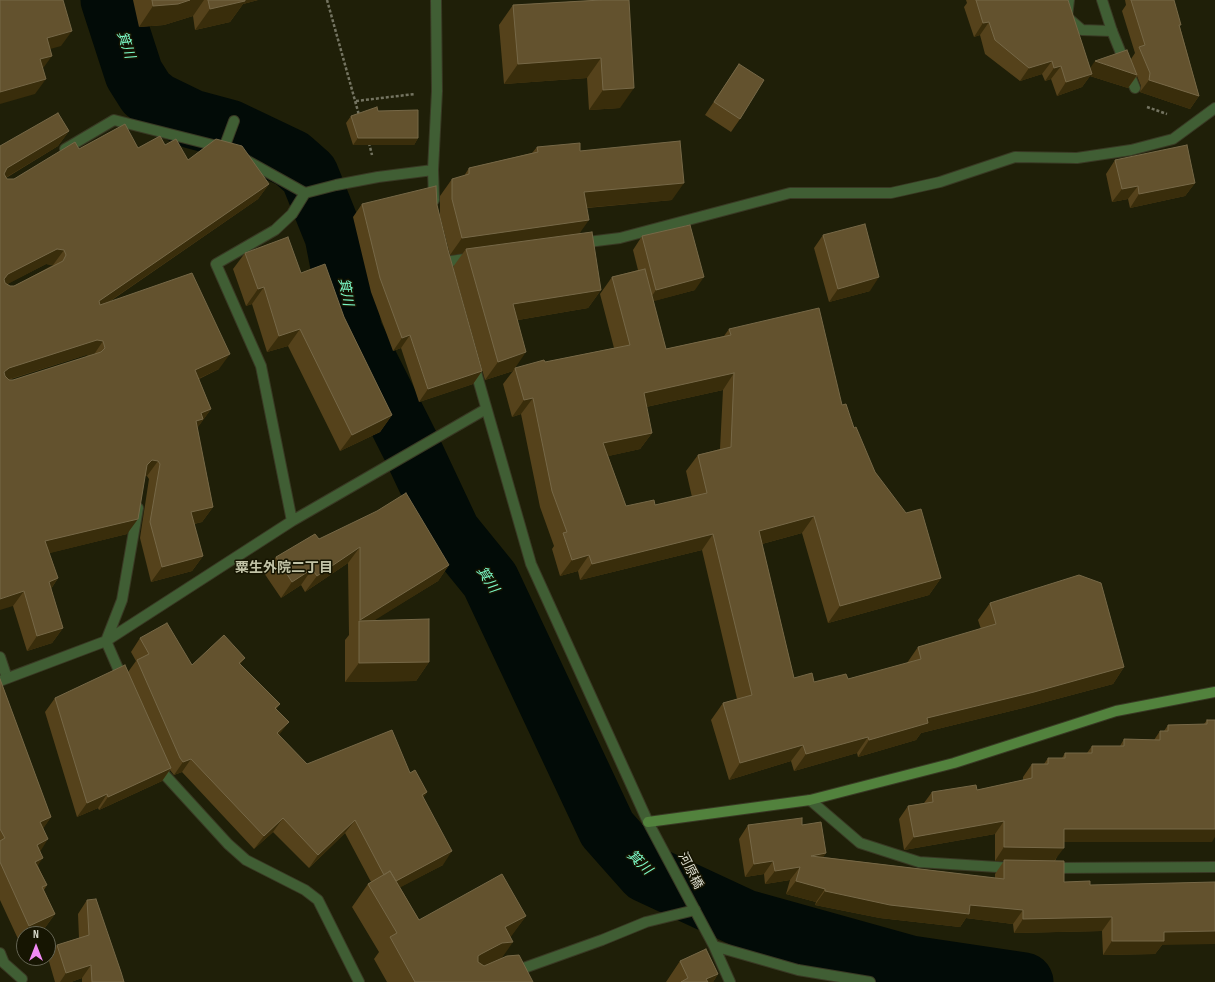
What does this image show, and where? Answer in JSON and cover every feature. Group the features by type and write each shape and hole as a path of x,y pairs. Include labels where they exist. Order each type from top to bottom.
{"street":[{"path":"434,209 433,170 437,91 436,0"},
{"path":"1069,0 1067,17 1082,30 1112,31"},
{"path":"1102,0 1112,31 1136,88"},
{"path":"567,245 620,238 790,194 891,193 940,182 1015,157 1077,158 1131,150 1173,139 1215,108"},
{"path":"56,155 114,120 231,152 307,192 336,185 433,170"},
{"path":"231,152 234,121"},
{"path":"292,521 261,366 216,264 275,230 292,214 307,192"},
{"path":"445,262 483,257"},
{"name":"河原橋","path":"472,357 531,564 648,822 714,946 730,982"},
{"path":"0,657 4,679 106,641 292,521 486,409"},
{"path":"128,690 106,641 122,600 140,496"},
{"path":"648,822 810,800 954,763 1116,710 1215,692"},
{"path":"156,754 165,775 228,844 246,860 305,890 318,900 359,982"},
{"path":"810,800 860,843 919,862 1022,868"},
{"path":"1038,868 1215,867"},
{"path":"505,970 521,969 693,906"},
{"path":"714,946 798,970 870,982"},
{"path":"0,953 4,963 22,979"}],"path":[{"path":"327,0 360,118"},
{"path":"356,101 437,91"},
{"path":"369,143 371,154"}],"building":[{"path":"0,0 63,0 72,31 47,38 52,56 40,59 46,79 0,92"},
{"path":"152,0 190,0 178,4 153,6"},
{"path":"208,0 245,0 245,1 210,9"},
{"path":"601,0 629,0 634,88 603,90 601,58 518,64 513,5"},
{"path":"976,0 1068,0 1092,74 1066,82 1061,66 1054,68 1052,61 1029,68 995,40 989,22 983,23"},
{"path":"1131,0 1174,0 1181,25 1179,25 1199,96 1149,80 1150,73 1139,47 1145,45"},
{"path":"1127,50 1137,75 1095,61"},
{"path":"739,64 764,80 740,119 714,102"},
{"path":"377,107 378,111 418,110 418,138 358,138 351,116"},
{"path":"58,113 69,131 7,168 4,174 7,179 14,179 75,142 79,149 125,124 138,148 160,136 165,145 176,139 188,160 216,139 242,146 269,184 99,301 100,305 192,273 230,354 195,370 211,409 201,413 203,419 196,421 213,507 191,512 203,556 162,567 150,522 160,464 158,461 152,460 147,465 138,519 45,541 58,578 49,582 63,628 37,636 24,591 0,599 0,146","holes":["57,249 64,250 66,255 63,261 14,286 10,286 5,283 4,279 8,274","97,340 103,341 105,348 101,352 13,380 9,380 5,376 4,372 9,368"]},
{"path":"680,141 684,183 584,192 589,220 462,238 452,199 452,179 469,174 469,168 538,152 537,147 580,143 580,151"},
{"path":"1187,145 1195,183 1139,194 1138,186 1122,189 1115,160"},
{"path":"436,186 437,205 448,250 482,371 428,389 410,335 402,338 380,278 362,204"},
{"path":"865,224 879,277 838,289 823,235"},
{"path":"690,225 704,277 656,290 642,236"},
{"path":"592,232 601,290 513,304 526,352 498,362 466,249"},
{"path":"288,237 301,273 325,264 344,317 392,415 352,435 300,329 279,336 264,287 258,289 245,253"},
{"path":"645,269 666,349 731,335 729,329 819,308 842,405 846,404 854,428 856,427 875,472 906,513 921,509 941,578 840,606 814,516 759,531 794,678 812,673 814,682 846,674 848,679 921,659 918,647 996,624 990,603 1079,575 1101,583 1124,667 1034,692 927,718 928,723 869,740 868,737 806,754 803,745 740,763 723,703 752,695 713,534 592,564 589,555 572,560 563,533 567,532 552,491 533,398 524,400 515,368 544,360 545,362 630,345 612,277","holes":["734,373 731,447 698,455 707,493 655,505 654,500 626,506 603,443 652,433 644,393"]},
{"path":"406,493 449,565 360,620 360,547 317,576 312,569 292,582 276,557 315,534 319,539 377,511"},
{"path":"429,619 429,662 359,663 359,621"},
{"path":"167,623 192,665 224,635 245,658 239,663 280,704 275,708 289,722 277,733 307,764 392,730 410,773 415,770 427,792 422,795 452,851 396,881 390,871 384,875 355,820 318,855 283,818 264,836 191,759 183,762 180,758 137,660 149,654 140,638"},
{"path":"125,665 171,768 108,797 107,794 87,803 55,698"},
{"path":"0,679 51,817 40,822 48,839 37,845 43,858 35,862 47,885 42,887 55,914 29,926 0,862 0,841 5,838 0,829"},
{"path":"1207,720 1215,720 1215,829 1064,829 1064,848 1004,847 1004,821 914,837 908,806 933,802 932,792 976,785 977,790 1032,778 1032,764 1048,764 1048,758 1065,758 1065,753 1092,753 1092,746 1124,746 1124,739 1160,740 1160,731 1168,731 1168,725 1207,724"},
{"path":"802,818 802,825 821,822 826,853 811,856 1004,879 1004,860 1064,861 1064,882 1090,881 1090,885 1215,882 1215,931 1164,932 1164,941 1112,941 1112,917 1023,919 1023,910 970,905 969,914 890,905 825,891 825,889 796,881 800,867 775,871 773,861 754,864 748,825"},
{"path":"390,871 419,920 502,874 526,916 505,927 513,942 502,943 481,954 478,956 478,962 484,966 507,956 519,955 533,982 415,982 390,937 397,933 368,884"},
{"path":"96,899 124,982 92,982 91,965 66,973 57,945 89,935 87,900"},
{"path":"706,949 718,974 706,979 708,982 681,982 688,978 680,961"}],"waterway":[{"name":"箕川","path":"110,0 134,74 146,93 157,102 192,119 229,129 292,159 309,174 334,236 353,332 412,449 451,532 490,580 607,829 646,873 745,919 910,965 1024,982"}],"district":[{"name":"粟生外院二丁目","path":"284,568"}]}
